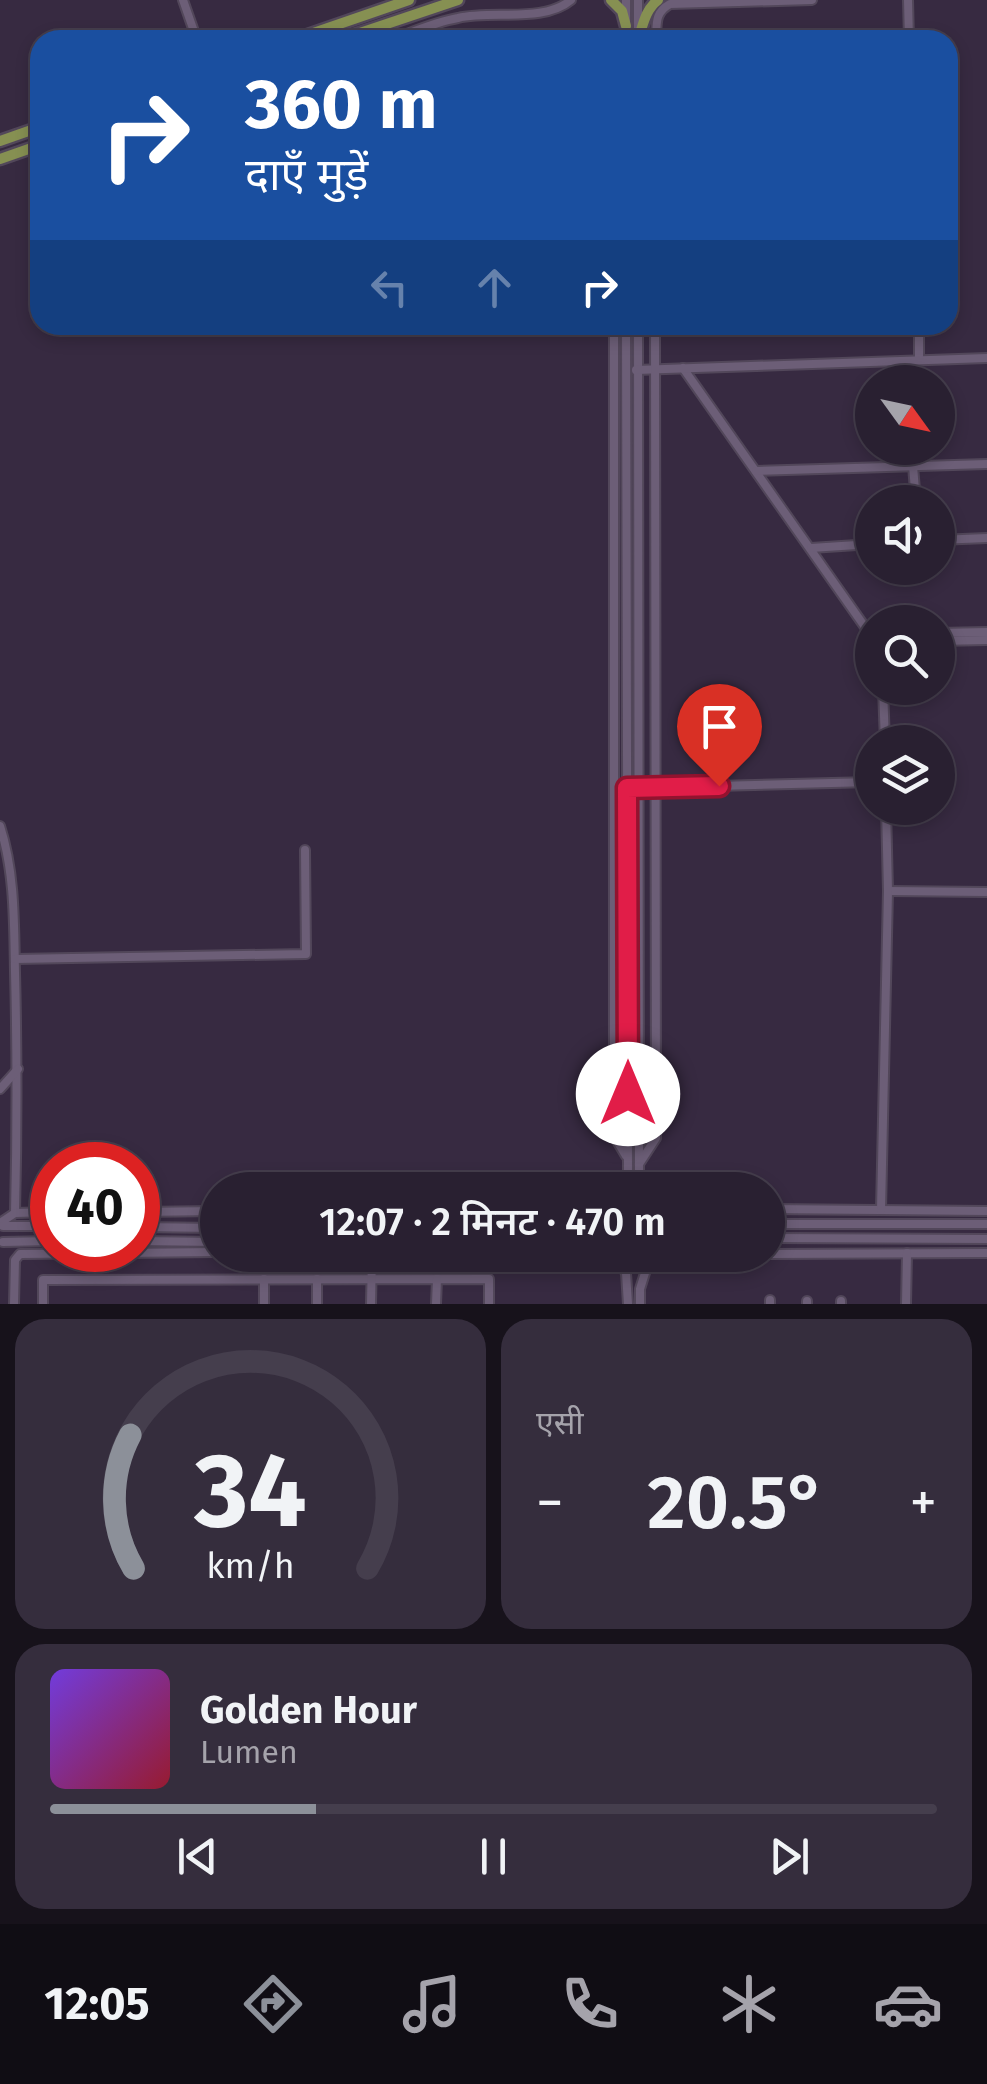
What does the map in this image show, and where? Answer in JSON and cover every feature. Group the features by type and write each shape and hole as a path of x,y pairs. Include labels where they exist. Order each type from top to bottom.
{"main road":[{"path":"322,30 409,0"},
{"path":"369,30 458,0"},
{"path":"611,0 622,11 626,26"},
{"path":"641,30 645,16 658,0"},
{"path":"0,140 30,130"},
{"path":"0,159 30,148"}],"street":[{"path":"183,0 194,30"},
{"path":"420,30 480,14 546,12 562,8 571,0"},
{"path":"626,0 626,30"},
{"path":"638,0 638,30"},
{"path":"656,30 656,16 670,4 808,0"},
{"path":"908,0 909,30"},
{"path":"614,335 614,1136 628,1160"},
{"path":"626,335 628,1172"},
{"path":"638,335 640,1172"},
{"path":"639,1164 656,1138 655,335"},
{"path":"919,335 920,360"},
{"path":"626,370 987,358"},
{"path":"683,368 855,611"},
{"path":"756,471 987,464"},
{"path":"913,466 915,485"},
{"path":"955,539 987,538"},
{"path":"811,548 855,545"},
{"path":"955,633 987,632"},
{"path":"955,641 987,640"},
{"path":"627,788 855,783"},
{"path":"881,1210 886,825"},
{"path":"0,826 10,866 15,959 15,1213"},
{"path":"15,959 306,954 305,850"},
{"path":"888,891 987,892"},
{"path":"0,1089 18,1069"},
{"path":"785,1209 987,1211"},
{"path":"160,1212 200,1212"},
{"path":"1,1224 15,1213 30,1213"},
{"path":"1,1224 30,1225"},
{"path":"1,1224 5,1234 1,1244 30,1242"},
{"path":"785,1224 987,1224"},
{"path":"160,1226 200,1227"},
{"path":"785,1238 987,1239"},
{"path":"160,1242 200,1242"},
{"path":"160,1252 200,1252"},
{"path":"906,1253 906,1304"},
{"path":"14,1304 15,1260 20,1254 30,1254"},
{"path":"785,1254 987,1254"},
{"path":"372,1272 372,1304"},
{"path":"625,1272 628,1304"},
{"path":"640,1304 646,1272"},
{"path":"264,1279 264,1304"},
{"path":"317,1279 317,1304"},
{"path":"436,1279 436,1304"},
{"path":"43,1304 43,1280 489,1279 489,1304"}],"route":[{"path":"628,1094 627,788 719,786"}]}
